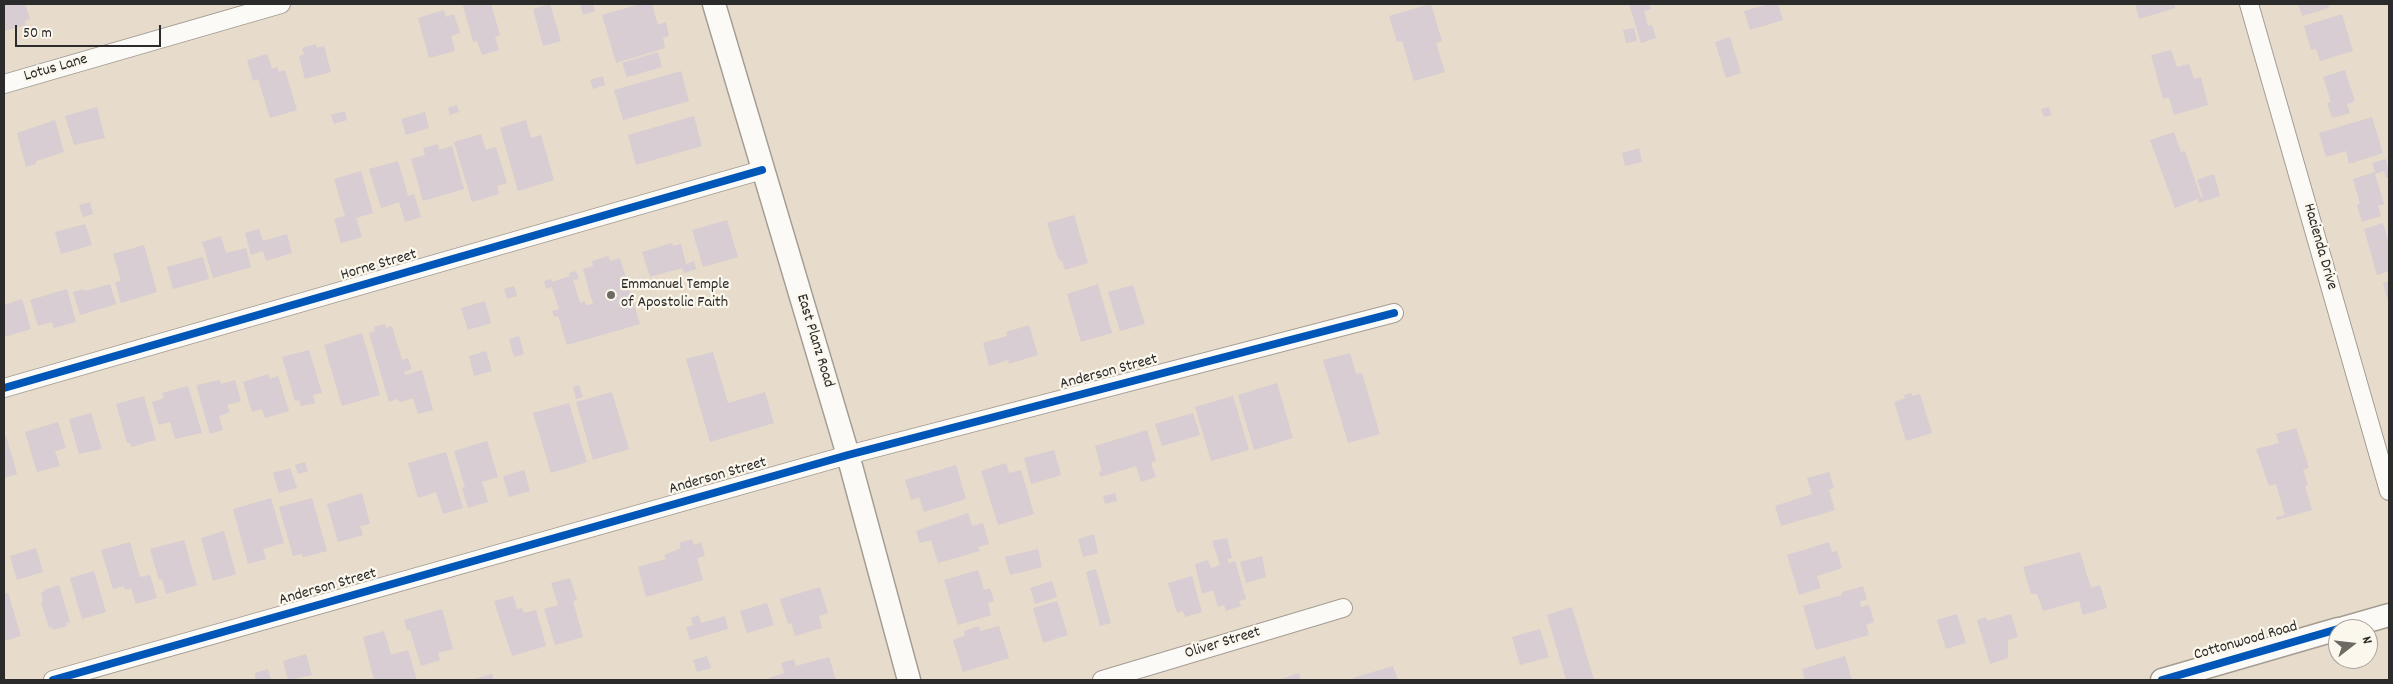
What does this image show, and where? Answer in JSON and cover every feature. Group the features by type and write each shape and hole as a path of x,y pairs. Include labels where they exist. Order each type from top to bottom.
{"street":[{"name":"Lotus Lane","path":"4,84 282,4"},
{"name":"East Planz Road","path":"714,4 848,455 910,680"},
{"name":"Hacienda Drive","path":"2249,4 2389,490"},
{"name":"Horne Street","path":"4,388 762,170"},
{"name":"Anderson Street","path":"53,680 848,455 1394,313"},
{"name":"Oliver Street","path":"1102,680 1344,608"},
{"name":"Cottonwood Road","path":"2375,619 2389,615"},
{"name":"Cottonwood Road","path":"2162,680 2328,632"}],"building":[{"path":"4,4 25,4 30,19 25,21 26,25 4,31"},
{"path":"491,4 500,35 495,37 499,50 482,55 477,41 473,42 463,5"},
{"path":"550,4 561,41 543,46 533,9"},
{"path":"580,4 593,4 595,11 583,15"},
{"path":"640,4 652,4 658,25 666,22 669,36 663,38 665,48 616,63 602,15"},
{"path":"1431,4 1442,41 1436,43 1445,72 1414,81 1402,41 1397,42 1389,16"},
{"path":"1629,4 1649,4 1651,9 1644,11 1648,26 1652,25 1656,38 1641,43"},
{"path":"1769,4 1778,4 1783,20 1750,30 1744,11"},
{"path":"2135,4 2174,4 2175,8 2139,19"},
{"path":"2298,4 2328,4 2329,8 2302,16"},
{"path":"444,10 446,17 454,14 460,33 451,36 455,51 429,58 418,18"},
{"path":"2342,14 2353,51 2320,61 2316,49 2311,50 2304,26"},
{"path":"1634,28 1637,41 1626,43 1623,30"},
{"path":"1730,37 1741,73 1726,78 1715,42"},
{"path":"316,44 317,48 324,46 331,72 305,79 299,56 304,54 302,48"},
{"path":"2171,50 2177,67 2189,64 2194,79 2201,77 2208,105 2174,115 2169,97 2163,99 2151,55"},
{"path":"658,52 662,67 627,77 622,63"},
{"path":"267,54 272,69 277,67 279,72 285,70 297,110 270,118 258,79 253,81 247,60"},
{"path":"2345,70 2355,101 2347,104 2350,113 2332,118 2327,103 2331,102 2323,77"},
{"path":"681,71 689,101 623,120 614,90"},
{"path":"603,76 605,85 593,89 590,80"},
{"path":"457,105 459,112 450,115 448,108"},
{"path":"97,107 105,138 74,145 65,116"},
{"path":"2049,107 2052,115 2044,117 2041,109"},
{"path":"345,111 347,120 334,124 331,115"},
{"path":"425,112 429,128 406,135 401,119"},
{"path":"694,116 702,146 636,165 628,135"},
{"path":"2372,117 2383,153 2349,164 2346,151 2326,157 2319,133"},
{"path":"55,120 64,152 36,161 36,164 26,167 17,133"},
{"path":"526,120 531,138 541,135 554,180 518,191 500,128"},
{"path":"2174,132 2181,152 2185,151 2201,198 2203,197 2197,180 2214,174 2220,196 2199,203 2198,199 2175,208 2150,140"},
{"path":"481,134 486,150 496,147 507,183 497,186 499,194 472,202 454,142"},
{"path":"438,144 439,150 452,146 464,189 423,201 411,159 425,155 423,148"},
{"path":"1639,148 1642,162 1625,166 1622,153"},
{"path":"2386,159 2389,177 2386,178 2384,171 2375,174 2384,204 2378,206 2381,216 2362,222 2357,205 2360,204 2353,179 2375,172 2372,163"},
{"path":"398,161 408,196 414,194 421,217 405,222 399,202 381,208 369,169"},
{"path":"361,171 373,213 356,218 362,237 341,243 334,219 345,216 334,179"},
{"path":"90,202 93,214 83,217 79,205"},
{"path":"1074,215 1088,263 1065,270 1062,261 1060,261 1057,255 1047,223"},
{"path":"727,220 738,257 703,267 692,230"},
{"path":"2383,223 2389,243 2389,271 2377,275 2364,229"},
{"path":"85,224 92,245 61,254 55,232"},
{"path":"259,229 263,241 287,234 292,253 266,261 263,251 251,255 245,233"},
{"path":"221,236 226,253 246,248 251,267 213,278 202,242"},
{"path":"672,243 673,246 681,244 686,264 694,261 696,269 684,273 682,268 650,277 642,252"},
{"path":"144,245 157,292 121,303 115,282 121,281 113,254"},
{"name":"Emmanuel Temple of Apostolic Faith","path":"608,256 610,261 620,258 640,324 567,345 558,316 554,317 552,311 559,309 552,287 546,289 544,281 551,279 552,282 570,276 569,273 576,271 579,279 573,280 580,303 585,301 586,305 593,304 583,269 593,266 592,261"},
{"path":"203,257 209,279 173,289 167,267"},
{"path":"2389,281 2389,304 2383,283"},
{"path":"110,284 116,304 80,315 73,292 84,289 85,291"},
{"path":"1098,284 1112,333 1081,342 1067,294"},
{"path":"1133,285 1145,324 1120,331 1108,292"},
{"path":"514,286 517,296 507,299 504,289"},
{"path":"67,289 76,322 54,328 52,322 38,326 30,300"},
{"path":"22,299 31,329 4,337 4,305"},
{"path":"485,301 491,323 468,330 461,308"},
{"path":"385,324 386,328 392,326 402,360 408,358 412,369 404,372 405,375 422,370 433,410 418,414 413,398 401,402 396,399 389,402 369,333 375,331 374,327"},
{"path":"1029,325 1038,355 1009,364 1008,360 989,366 983,343 1007,336 1006,332"},
{"path":"362,333 380,395 342,406 324,345"},
{"path":"519,336 524,354 514,357 509,339"},
{"path":"309,350 322,393 313,395 315,403 301,406 299,400 295,401 282,357"},
{"path":"486,351 492,371 474,376 469,356"},
{"path":"713,352 728,403 765,392 774,423 710,442 686,359"},
{"path":"1350,353 1356,374 1362,373 1380,434 1348,443 1323,360"},
{"path":"268,374 270,379 278,376 289,411 265,418 262,409 252,412 243,382"},
{"path":"220,380 221,384 235,380 241,401 227,405 230,412 219,416 223,430 210,434 196,385"},
{"path":"1277,383 1293,438 1254,450 1238,395"},
{"path":"579,385 583,397 576,399 573,387"},
{"path":"188,386 202,433 175,439 170,422 159,425 152,402 164,398 162,393"},
{"path":"612,392 629,449 593,460 576,402"},
{"path":"1911,393 1913,396 1920,394 1932,433 1906,441 1894,402 1905,398 1904,395"},
{"path":"144,396 156,440 131,447 130,443 127,443 116,404"},
{"path":"1233,396 1249,450 1211,461 1195,407"},
{"path":"569,403 587,462 551,473 533,413"},
{"path":"91,413 102,449 79,454 69,419"},
{"path":"1193,413 1200,435 1162,446 1155,424"},
{"path":"58,422 66,448 55,451 60,466 37,472 25,432"},
{"path":"2296,428 2309,468 2303,470 2308,485 2305,486 2312,510 2277,520 2276,517 2285,515 2276,484 2269,486 2256,449 2279,443 2276,434"},
{"path":"1147,430 1156,461 1151,463 1156,477 1141,482 1136,466 1100,477 1099,472 1102,471 1095,446"},
{"path":"6,436 17,474 4,478 4,437"},
{"path":"487,441 498,477 482,482 488,502 468,508 462,488 465,487 454,451"},
{"path":"1054,450 1061,475 1031,484 1024,458"},
{"path":"446,452 463,508 443,514 436,492 418,498 408,463"},
{"path":"305,462 308,471 298,474 295,465"},
{"path":"1006,463 1009,473 1021,470 1034,514 998,525 981,471"},
{"path":"956,465 966,499 924,512 919,497 911,500 905,480"},
{"path":"290,468 297,488 279,493 273,473"},
{"path":"524,470 530,491 509,497 503,476"},
{"path":"1829,472 1834,488 1829,490 1835,510 1781,526 1775,506 1812,494 1807,478"},
{"path":"362,493 370,524 360,526 363,535 338,542 327,504"},
{"path":"1115,493 1117,501 1105,504 1103,496"},
{"path":"271,498 284,543 263,549 266,559 248,564 233,509"},
{"path":"312,498 327,551 303,557 302,554 293,556 279,507"},
{"path":"968,513 972,526 983,523 989,544 978,547 980,551 938,563 931,540 920,543 916,531"},
{"path":"224,531 236,574 213,581 201,538"},
{"path":"1094,534 1098,553 1083,557 1078,539"},
{"path":"1227,538 1232,558 1227,559 1229,563 1235,561 1246,599 1239,601 1241,606 1226,611 1224,605 1218,607 1213,590 1202,594 1195,564 1208,560 1211,568 1220,565 1212,541"},
{"path":"692,539 694,545 701,542 705,556 697,558 703,580 646,597 638,567 666,559 664,555 681,548 679,543"},
{"path":"184,540 197,585 166,594 162,579 159,580 150,549"},
{"path":"130,542 140,577 150,575 157,598 136,604 131,588 125,590 124,586 113,589 101,550"},
{"path":"1829,542 1832,552 1837,551 1842,568 1817,576 1821,588 1799,595 1787,555"},
{"path":"36,548 43,572 17,580 10,556"},
{"path":"1038,549 1042,567 1010,575 1005,557"},
{"path":"2080,552 2091,588 2100,585 2107,608 2083,615 2079,601 2043,611 2037,594 2031,594 2023,567"},
{"path":"1262,556 1266,577 1246,583 1240,562"},
{"path":"1096,569 1111,623 1100,626 1086,572"},
{"path":"978,570 984,590 990,588 994,601 988,603 991,615 958,625 944,580"},
{"path":"94,571 106,612 82,619 70,578"},
{"path":"1192,576 1202,612 1185,617 1183,611 1177,613 1168,583"},
{"path":"570,578 577,600 573,601 583,637 555,645 544,609 558,605 551,583"},
{"path":"1052,581 1057,597 1035,604 1030,588"},
{"path":"59,585 70,622 66,623 67,626 53,630 52,627 49,628 41,602 43,601 41,593 44,590"},
{"path":"1863,586 1867,599 1860,602 1861,607 1869,605 1874,622 1866,625 1869,635 1816,650 1803,606 1842,595 1842,592"},
{"path":"820,587 828,613 819,616 822,628 795,636 791,623 788,624 780,599"},
{"path":"8,593 21,636 4,641 4,594"},
{"path":"513,596 517,609 522,608 524,613 536,610 546,646 512,656 494,601"},
{"path":"1057,601 1068,635 1043,643 1033,608"},
{"path":"767,603 774,625 747,633 740,611"},
{"path":"1572,607 1594,680 1566,680 1547,615"},
{"path":"442,609 453,649 438,653 440,660 421,666 410,630 407,631 404,620"},
{"path":"1957,614 1966,643 1946,649 1937,620"},
{"path":"2011,614 2018,637 2008,640 2008,658 1990,664 1977,620 1986,617 1987,621"},
{"path":"699,615 701,623 725,616 728,629 690,640 686,627 693,625 691,618"},
{"path":"979,626 980,631 999,626 1009,658 963,672 953,640 965,636 964,631"},
{"path":"1540,629 1549,657 1520,665 1512,637"},
{"path":"384,631 391,655 408,650 417,680 374,680 363,637"},
{"path":"306,654 312,675 288,680 283,661"},
{"path":"707,656 711,668 697,672 693,660"},
{"path":"1845,656 1852,680 1805,680 1802,669"},
{"path":"829,657 836,680 769,680 769,678 784,673 781,663 794,659 796,666"},
{"path":"1393,666 1398,680 1354,680 1353,678"},
{"path":"268,669 271,680 255,680 255,673"},
{"path":"1299,673 1301,680 1278,680"},
{"path":"492,674 494,680 471,680"}],"cycle path":[{"path":"4,388 762,170"},
{"path":"53,680 848,455 1394,313"},
{"path":"2162,680 2328,632"}],"place":[{"name":"Emmanuel Temple of Apostolic Faith","path":"611,295"}]}
